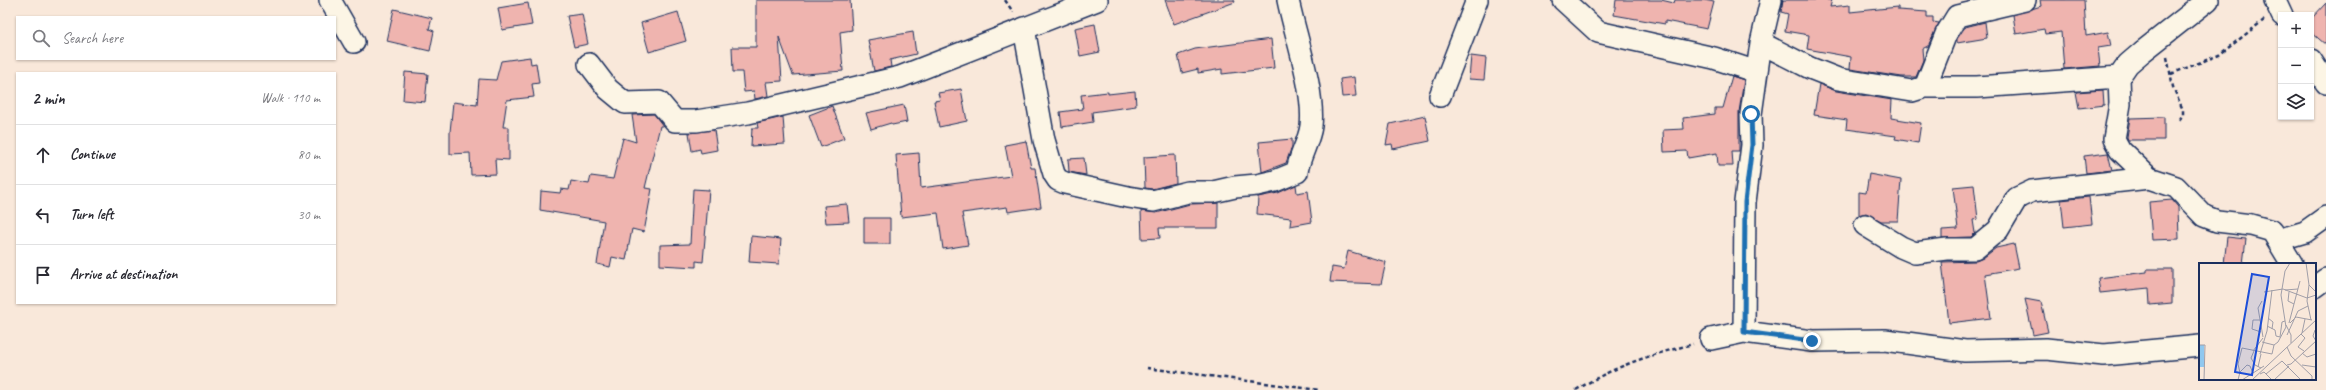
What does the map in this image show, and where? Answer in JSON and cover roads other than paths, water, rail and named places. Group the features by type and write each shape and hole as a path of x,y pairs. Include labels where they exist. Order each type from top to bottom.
{"street":[{"path":"330,0 354,42"},
{"path":"589,64 608,89 625,103 659,102 675,121 696,122 748,113 900,77 1097,0"},
{"path":"1024,28 1044,140 1054,174 1058,180 1097,191 1154,201 1188,192 1213,192 1235,187 1257,185 1275,181 1297,172 1298,161 1307,143 1311,125 1309,99 1301,51 1288,0"},
{"path":"1440,96 1477,0"},
{"path":"1563,0 1598,32 1714,58 1756,72"},
{"path":"1744,332 1745,202 1752,145 1751,114 1761,42 1771,0"},
{"path":"1925,87 1946,34 1957,16 2025,0"},
{"path":"2149,178 2120,150 2114,139 2120,104 2119,77 2128,64 2208,0"},
{"path":"1761,42 1810,68 1838,79 1912,90 1925,87 1984,86 2119,77"},
{"path":"2314,65 2326,83"},
{"path":"1865,225 1901,247 1916,253 1947,249 1975,249 1998,230 2017,198 2023,194 2032,191 2149,178 2176,187 2204,216 2217,221 2269,229 2278,240 2291,263"},
{"path":"2278,240 2305,232 2326,217"},
{"path":"2316,277 2326,279"},
{"path":"2316,286 2326,279"},
{"path":"1711,340 1744,332 1812,341 1885,340 1965,351 2046,349 2122,355 2199,346"}]}
